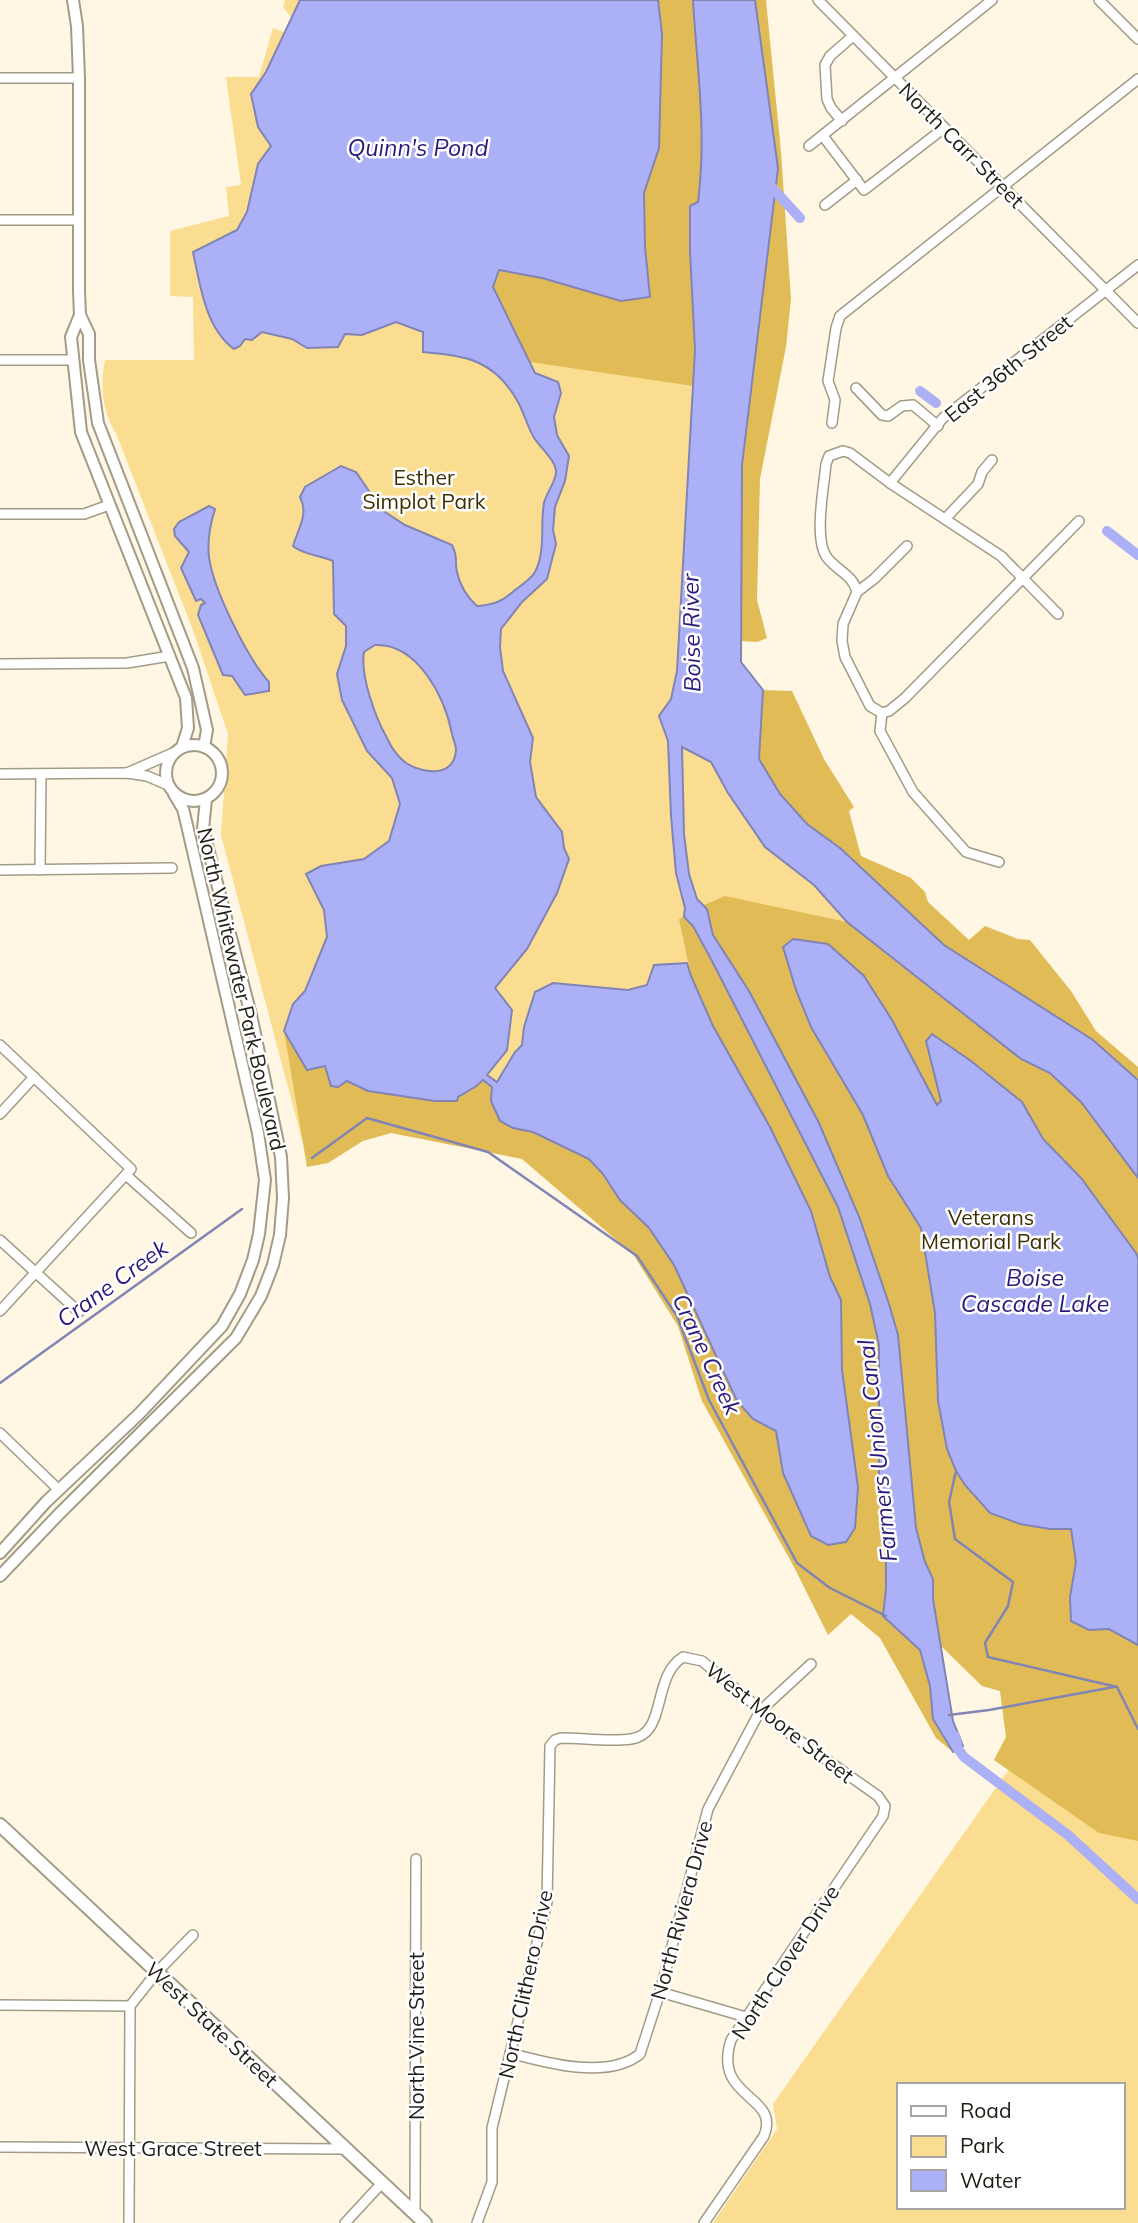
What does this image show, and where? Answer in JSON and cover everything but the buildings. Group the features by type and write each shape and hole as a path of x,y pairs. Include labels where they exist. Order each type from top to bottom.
{"main road":[{"name":"West State Street","path":"0,1825 420,2218"}],"street":[{"path":"73,0 79,78 80,315 71,337 72,360 81,432 187,705 188,728 166,768 171,789"},
{"name":"North Carr Street","path":"818,0 1138,323"},
{"path":"809,146 992,0"},
{"path":"1099,0 1138,39"},
{"path":"842,121 827,99 825,65 853,36"},
{"path":"0,78 79,78"},
{"path":"832,423 835,400 828,381 840,316 1138,79"},
{"path":"823,136 864,190 944,128"},
{"path":"825,205 857,180"},
{"path":"0,220 79,220"},
{"name":"East 36th Street","path":"890,483 943,418 1138,265"},
{"path":"80,315 89,334 89,360 98,423 193,668 206,730 204,747"},
{"path":"0,360 72,360"},
{"path":"856,388 882,415 893,414 909,404 938,426"},
{"path":"857,592 850,578 833,566 823,552 820,536 826,464 836,452 850,453 890,483 1002,556 1058,614"},
{"path":"945,519 978,484 982,472 992,460"},
{"path":"0,514 84,514 109,505"},
{"path":"908,546 857,592 843,624 845,657 870,706 882,713 889,712 905,698 1079,521"},
{"path":"0,664 127,663 170,656"},
{"path":"882,713 880,731 913,792 966,852 999,862"},
{"path":"0,774 127,773 147,776 189,801 205,799 218,789 223,771 216,755 197,745 178,750 127,773"},
{"path":"40,870 41,774"},
{"name":"North Whitewater Park Boulevard","path":"0,1553 217,1333 240,1294 253,1260 259,1234 265,1180 258,1133 183,809 171,789"},
{"name":"North Whitewater Park Boulevard","path":"0,1576 236,1338 261,1296 273,1265 284,1198 281,1157 251,1015 203,829 205,799"},
{"path":"0,870 172,868"},
{"path":"0,1045 191,1233"},
{"path":"0,1114 34,1077"},
{"path":"0,1311 129,1172"},
{"path":"0,1240 79,1312"},
{"path":"0,1433 60,1490"},
{"name":"West Moore Street","path":"552,1742 561,1738 631,1739 645,1734 654,1720 668,1671 682,1657 702,1661 760,1711 878,1796 885,1806"},
{"name":"North Riviera Drive","path":"510,2053 573,2067 620,2064 640,2054 660,1992 708,1809 760,1711 811,1664"},
{"name":"North Clithero Drive","path":"477,2223 492,2182 492,2128 547,1902 552,1742"},
{"name":"North Clover Drive","path":"704,2223 768,2127 764,2109 741,2091 733,2080 727,2065 732,2040 883,1816 885,1806"},
{"name":"North Vine Street","path":"416,1859 420,2218"},
{"path":"129,2223 130,2006 157,1972 193,1935"},
{"path":"660,1992 746,2017"},
{"path":"0,2005 130,2006"},
{"name":"West Grace Street","path":"0,2147 346,2149"},
{"path":"345,2223 382,2183"}],"green space":[{"name":"Esther Simplot Park","path":"285,0 693,0 690,251 692,434 677,671 671,699 700,756 711,762 728,793 765,847 814,885 847,922 1081,1102 1138,1178 1138,2223 713,2223 777,2129 773,2104 1098,1643 880,1638 702,1401 678,1326 633,1254 498,1138 359,1115 302,1140 221,835 228,734 194,633 111,425 103,389 105,360 194,360 193,297 170,296 170,231 229,216 226,187 241,185 226,77 259,77 273,28 284,32 291,17 283,7"}],"shaded area":[{"path":"658,0 693,0 703,158 698,202 690,207 693,386 530,362 493,287 498,270 650,297 645,247 644,193 659,147 662,34"},
{"path":"755,0 766,0 781,152 791,299 786,347 760,479 757,600 767,638 757,642 741,641 742,465 778,168"},
{"path":"763,690 792,691 824,759 854,807 849,811 861,856 911,878 925,892 928,902 969,940 985,926 1018,939 1030,940 1071,991 1096,1031 1138,1067 1138,1080 1093,1040 944,945 840,849 807,824 780,794 759,759"},
{"path":"725,896 847,922 1021,1059 1050,1073 1081,1102 1138,1178 1138,1258 1081,1178 1043,1139 1022,1102 932,1034 927,1041 941,1101 937,1106 783,947 811,1027 863,1115 888,1176 921,1228 935,1313 990,1513 1030,1525 1071,1529 1076,1562 1070,1597 1089,1630 1109,1629 1138,1645 1138,1841 1099,1833 994,1760 1006,1737 1000,1691 982,1686 940,1645 933,1599 933,1579 925,1562 916,1528 898,1336 889,1304 860,1219 819,1123 749,991 713,934 704,905"},
{"path":"684,917 693,926 712,961 838,1207 870,1304 879,1345 879,1493 886,1539 883,1615 920,1650 930,1686 933,1719 953,1752 936,1738 880,1638 851,1614 828,1635 794,1567 702,1401 678,1326 633,1254 522,1159 391,1133 363,1141 328,1163 307,1167 284,1031 307,1070 325,1065 347,1081 368,1091 435,1101 456,1101 457,1097 483,1079 492,1087 491,1101 513,1128 533,1132 589,1159 603,1174 620,1200 649,1228 674,1265 737,1401 753,1419 776,1431 783,1473 796,1502 849,1424 842,1370 841,1300 830,1277 811,1211 770,1127 713,1026 691,976 679,919"}],"water":[{"name":"Quinn's Pond","path":"300,0 658,0 662,34 659,148 644,193 645,247 650,297 621,301 542,278 499,270 493,287 535,373 558,382 561,393 554,417 557,435 569,456 565,481 555,507 553,530 556,544 547,579 522,602 501,629 500,647 503,671 533,738 530,762 536,797 562,832 569,859 557,893 527,949 495,988 512,1010 507,1050 487,1075 497,1082 522,1045 524,1027 535,992 553,983 628,990 647,985 654,965 687,963 713,1026 770,1127 811,1211 830,1277 841,1300 842,1370 858,1487 855,1528 846,1542 828,1545 811,1536 783,1473 776,1431 753,1419 737,1401 674,1265 649,1228 620,1200 603,1174 589,1159 533,1132 513,1128 500,1121 491,1101 492,1087 483,1080 458,1097 457,1101 435,1101 368,1091 347,1081 338,1087 331,1086 325,1066 307,1070 284,1031 293,1004 305,991 327,937 324,910 306,874 321,866 364,859 389,841 400,804 392,778 367,751 342,700 337,674 346,646 346,626 334,614 333,561 293,546 303,515 300,497 305,487 341,466 356,472 382,510 405,525 452,545 462,587 477,606 498,602 535,572 542,547 544,503 556,472 550,458 533,436 518,402 500,377 466,359 423,352 423,332 396,322 362,335 345,334 338,347 307,348 292,339 262,332 252,340 245,339 234,349 216,329 205,305 193,252 237,230 247,212 258,164 271,146 258,127 251,94 266,72","holes":["375,645 404,653 416,663 436,689 456,750 454,759 444,769 421,770 406,763 382,729 366,684 363,661 364,652"]},
{"name":"Boise River","path":"693,0 755,0 778,168 742,465 741,662 763,690 759,759 780,794 807,824 840,848 944,945 1093,1040 1138,1080 1138,1178 1081,1102 1050,1073 1021,1059 847,922 814,885 765,847 728,793 711,762 682,747 684,834 689,874 697,899 707,909 713,935 749,991 819,1123 860,1219 898,1335 916,1528 925,1562 933,1579 933,1599 953,1721 963,1746 953,1752 933,1719 930,1686 920,1650 883,1616 886,1539 879,1493 879,1345 870,1304 838,1207 712,961 693,926 684,917 685,908 676,873 668,741 659,716 671,699 677,671 695,350 690,206 698,202 702,150"},
{"path":"209,506 215,509 208,551 217,587 242,641 269,682 269,691 245,695 232,676 223,675 198,615 201,605 205,603 201,599 196,601 181,568 189,552 175,536 174,529 179,522"},
{"name":"Boise Cascade Lake","path":"793,939 828,944 864,976 892,1020 937,1105 941,1101 926,1041 932,1034 1022,1102 1043,1139 1081,1178 1136,1253 1138,1645 1109,1629 1089,1630 1071,1621 1070,1597 1076,1562 1071,1529 1020,1524 990,1513 956,1471 947,1449 938,1401 935,1313 921,1228 888,1176 863,1115 811,1027 783,947"}],"waterway":[{"path":"765,180 800,218"},
{"path":"920,391 936,403"},
{"path":"1107,531 1138,555"},
{"name":"Crane Creek","path":"312,1158 367,1118 488,1152 637,1256 677,1316 709,1400 797,1563 830,1588 886,1616"},
{"name":"Crane Creek","path":"0,1383 242,1209"},
{"path":"956,1471 949,1502 955,1539 1013,1582 1008,1606 985,1643 988,1657 1117,1687 1138,1729"},
{"path":"949,1715 1114,1687"},
{"name":"Farmers Union Canal","path":"955,1736 958,1749 964,1757 1068,1835 1138,1899"}],"park label":[{"name":"Veterans Memorial Park","path":"991,1229"}]}
